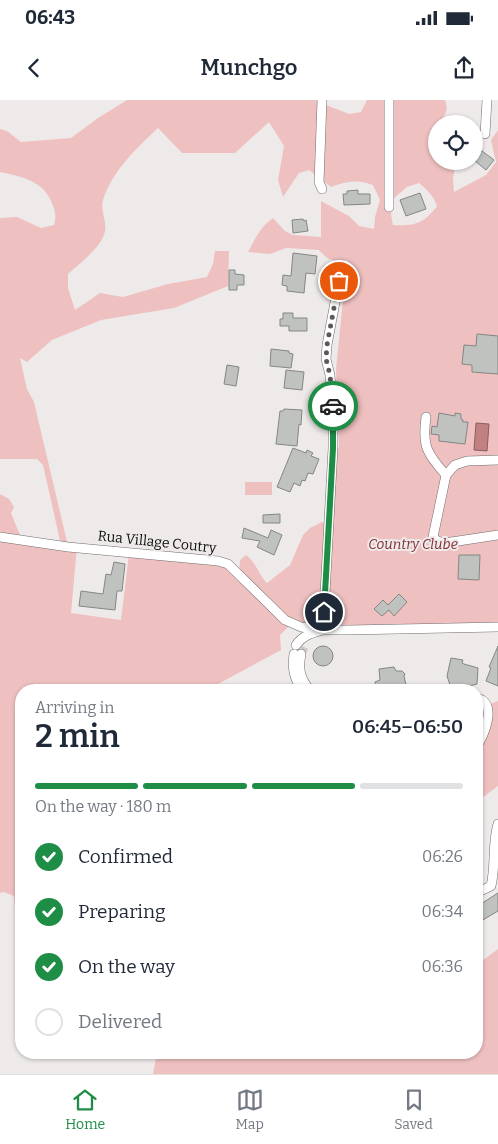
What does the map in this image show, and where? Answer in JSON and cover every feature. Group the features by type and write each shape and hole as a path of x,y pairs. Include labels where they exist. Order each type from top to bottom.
{"street":[{"path":"322,100 318,182 322,189"},
{"path":"388,207 389,100"},
{"path":"486,134 487,100"},
{"path":"306,684 299,671 300,640 309,634 323,630 334,417 330,375 326,359 339,281"},
{"path":"426,417 425,446 436,464 446,475"},
{"path":"498,460 467,461 455,465 446,475 433,537 437,541 446,542 498,535"},
{"name":"Rua Village Coutry","path":"0,537 61,546 218,561 228,564 285,620 301,627 323,630 498,627"},
{"path":"298,684 293,672 299,650"},
{"path":"483,700 486,702 490,713 483,733"},
{"path":"483,890 491,886 494,872 495,835 498,824"}],"green space":[{"name":"Country Clube","path":"127,100 323,100 326,105 349,114 361,112 367,100 445,100 447,107 445,115 428,115 428,170 455,170 453,177 454,192 486,175 496,162 491,140 498,130 498,627 349,630 292,623 280,635 281,650 218,684 15,684 15,908 14,896 4,892 0,893 0,494 9,499 14,507 11,513 22,540 61,545 43,465 37,459 0,459 0,218 17,217 41,228 54,225 55,220 54,209 45,191 25,178 0,172 0,129 7,131 21,142 71,138","holes":["269,122 284,146 278,180 283,197 299,173 309,170 331,187 352,182 373,185 380,200 374,229 359,226 349,216 321,201 321,237 293,235 285,231 273,218 262,229 248,252 270,254 286,248 319,250 332,260 347,260 336,369 339,447 333,448 329,522 322,522 310,528 303,535 290,565 267,583 246,555 240,560 239,572 218,561 129,553 121,620 71,613 77,547 68,546 34,402 27,389 20,358 27,362 52,340 101,320 174,308 228,286 229,251 215,251 213,264 207,277 168,284 123,297 100,293 75,310 68,288 68,274 90,254 103,237 105,227 102,204 113,179 126,161 158,128 182,153 235,153","419,183 432,196 437,206 428,217 418,223 393,225 391,215 393,199 407,187"]},
{"path":"245,482 272,482 272,495 245,495"},
{"path":"498,701 498,786 483,797 483,722 488,705"},
{"path":"498,949 498,1074 153,1074 156,1059 483,1059 483,960"}],"shaded area":[{"path":"476,423 489,424 487,451 474,450"}],"building":[{"path":"483,152 494,160 486,170 483,168"},
{"path":"358,190 358,194 370,194 370,204 344,205 343,194 347,194 347,191"},
{"path":"420,193 426,209 406,216 400,200"},
{"path":"303,219 304,221 306,220 308,231 293,233 292,220"},
{"path":"293,253 317,256 315,274 306,273 304,293 287,291 287,286 282,285 283,275 291,276"},
{"path":"229,270 235,270 235,274 244,275 244,285 237,285 237,290 229,290"},
{"path":"283,313 293,313 293,318 307,318 307,331 289,331 289,326 280,326 280,319 283,319"},
{"path":"477,334 498,336 498,374 472,372 472,365 462,364 464,345 476,346"},
{"path":"271,349 289,351 289,353 293,354 291,368 270,366"},
{"path":"227,365 239,367 236,386 224,384"},
{"path":"286,370 304,372 302,390 284,388"},
{"path":"284,409 302,410 297,446 276,444 280,411"},
{"path":"439,413 455,416 455,413 461,414 463,422 468,422 465,444 439,441 439,435 431,434 432,426 437,427"},
{"path":"293,448 306,453 307,450 313,453 311,456 319,459 313,474 308,473 305,481 302,480 300,486 294,483 290,492 277,487"},
{"path":"280,514 280,523 263,523 263,515"},
{"path":"244,528 268,538 271,530 282,535 274,555 257,547 260,541 242,538"},
{"path":"459,555 480,555 479,580 458,579"},
{"path":"114,562 125,564 122,591 117,591 115,610 79,606 81,591 103,594 106,574 111,575"},
{"path":"399,594 407,602 394,616 389,610 382,616 374,609 383,600 388,605"},
{"path":"319,646 327,646 333,652 333,660 327,666 319,666 313,660 313,652"},
{"path":"498,646 498,686 486,681 491,668 489,667"},
{"path":"451,658 463,660 462,663 478,668 477,684 450,684 447,676"},
{"path":"394,667 396,671 402,671 405,674 406,684 375,684 375,682 380,680 379,669"},
{"path":"498,893 498,911 483,920 483,903"}],"tunnel":[{"path":"301,654 304,647"}],"way so far":[{"path":"333,406 330,375 326,359 339,281"}],"route":[{"path":"324,612 333,448 333,406"}]}
